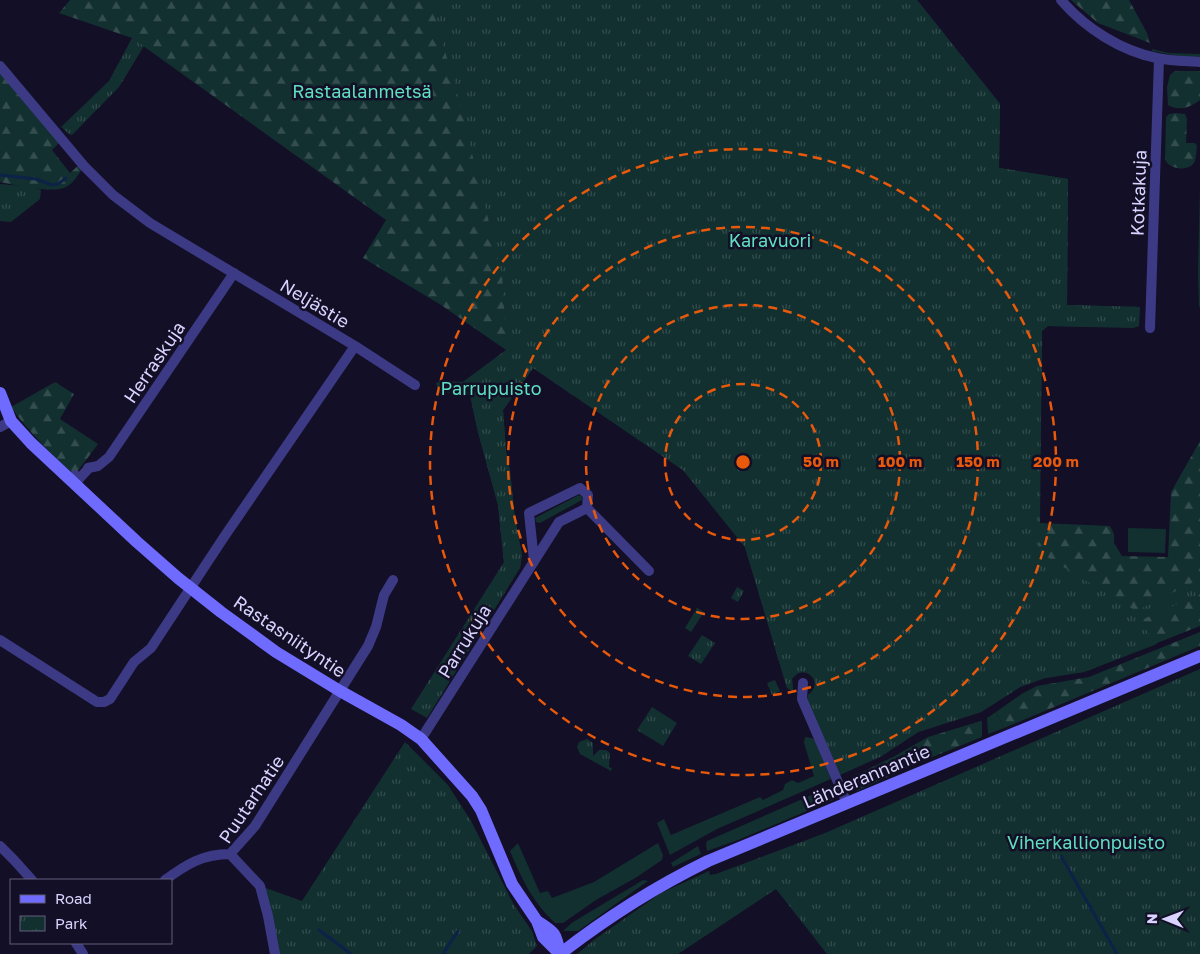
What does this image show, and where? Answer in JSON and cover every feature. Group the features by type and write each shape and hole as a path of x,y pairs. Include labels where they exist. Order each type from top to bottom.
{"street":[{"path":"1061,0 1075,15 1099,34 1128,49 1159,59 1200,62"},
{"name":"Kotkakuja","path":"1150,328 1159,59"},
{"name":"Neljästie","path":"0,66 84,166 113,195 150,223 355,346 151,648 134,662 110,698 104,702 97,702 0,640"},
{"name":"Herraskuja","path":"74,475 79,479 92,467 109,457 234,273"},
{"path":"355,346 415,385"},
{"name":"Rastasniityntie","path":"0,393 6,424 31,443 137,542 190,588 276,652 401,725 421,739 472,796 512,884 537,921 557,937 560,954"},
{"path":"534,561 529,513 580,488 588,494 586,508 649,571"},
{"name":"Parrukuja","path":"421,739 559,522 586,508"},
{"name":"Puutarhatie","path":"275,954 260,886 230,854 256,826 373,636 384,595 393,580"},
{"name":"Lähderannantie","path":"560,954 616,914 672,879 708,861 1200,656"},
{"path":"803,683 802,699 847,803"},
{"path":"0,846 31,879"},
{"path":"167,879 196,860 214,854 230,854"}],"green space":[{"name":"Karavuori","path":"70,0 917,0 1000,104 999,168 1068,179 1067,305 1140,307 1103,327 1048,326 1042,331 1040,523 1110,526 1114,534 1114,543 1122,556 1168,557 1171,492 1200,441 1200,626 1084,672 1045,678 1020,687 981,712 918,732 880,757 808,695 815,685 814,680 807,673 797,674 792,679 793,691 787,688 745,547 683,470 533,368 503,410 506,451 522,555 520,568 504,562 498,505 470,395 462,392 439,393 436,383 441,381 463,382 506,350 441,305 363,258 386,220 132,38 59,13"},
{"name":"Karavuori","path":"430,0 917,0 1000,104 999,168 1068,179 1067,305 1140,307 1139,326 1133,328 1048,326 1042,331 1039,552 1136,611 1200,579 1200,594 1139,621 1157,644 1084,672 1045,678 1020,687 981,712 918,732 880,757 840,775 807,701 808,695 815,685 814,680 807,673 802,672 792,679 793,691 787,688 745,547 683,470 533,368 503,410 506,451 522,555 520,568 427,718 411,709 504,562 498,505 470,395 462,392 463,382 507,350 502,275 456,89"},
{"path":"1071,0 1129,0 1147,33 1150,43 1098,23"},
{"path":"132,38 144,46 119,87 72,135 69,134 61,127 109,81"},
{"path":"1152,49 1169,53 1200,54 1200,57 1178,56 1152,51"},
{"path":"1175,71 1200,71 1200,100 1185,108 1168,105 1167,87 1170,75"},
{"path":"0,72 59,143 52,150 70,173 81,163 84,166 74,180 66,187 52,190 0,182"},
{"path":"1169,114 1185,114 1187,119 1186,143 1195,143 1197,146 1195,161 1192,165 1185,168 1173,167 1165,159 1166,117"},
{"path":"0,184 34,187 41,190 40,199 11,222 0,221"},
{"path":"1200,188 1200,307 1199,307 1198,271"},
{"path":"55,382 74,394 60,419 98,444 77,472 71,472 55,457 11,407"},
{"path":"579,495 582,497 582,500 540,523 536,522 535,518"},
{"path":"1128,528 1166,529 1165,553 1128,552"},
{"path":"737,587 744,591 738,602 731,598"},
{"path":"697,608 704,612 691,632 685,628"},
{"path":"1200,632 1200,646 1004,728 996,712 1023,693 1037,686 1089,677"},
{"path":"702,635 715,643 701,664 688,656"},
{"name":"Viherkallionpuisto","path":"1200,669 1200,954 827,954 776,889 678,954 577,954 661,893 709,871 710,875 716,874 825,833"},
{"path":"775,680 780,691 772,695 767,683"},
{"path":"652,707 677,723 663,746 637,730"},
{"path":"996,712 1004,728 988,734 987,718"},
{"path":"981,721 982,737 920,762 857,791 852,777 928,737"},
{"path":"805,737 815,740 831,779 717,829 670,855 657,823 664,819 671,835 760,797 763,800 783,790 785,784 792,780 798,783 814,776 804,743"},
{"path":"587,739 593,743 593,756 599,750 606,750 610,753 609,767 612,768 611,771 580,754 577,747 579,742"},
{"path":"405,742 448,785 471,821 514,905 532,931 537,946 529,954 275,954 260,886 302,901"},
{"path":"835,786 836,791 833,800 707,851 707,841"},
{"path":"518,843 540,893 548,891 552,898 594,882 658,843 663,855 662,860 637,877 596,900 563,923 555,923 534,899 519,871 510,851"},
{"path":"698,846 701,854 673,867 671,863"},
{"path":"643,880 648,881 578,931 563,931 573,922"}],"waterway":[{"path":"0,175 36,179 52,185 58,184 66,178"},
{"path":"1061,856 1117,954"},
{"path":"319,930 351,954"},
{"path":"443,954 458,931"}],"park label":[{"name":"Rastaalanmetsä","path":"362,91"},
{"name":"Parrupuisto","path":"491,388"}]}
